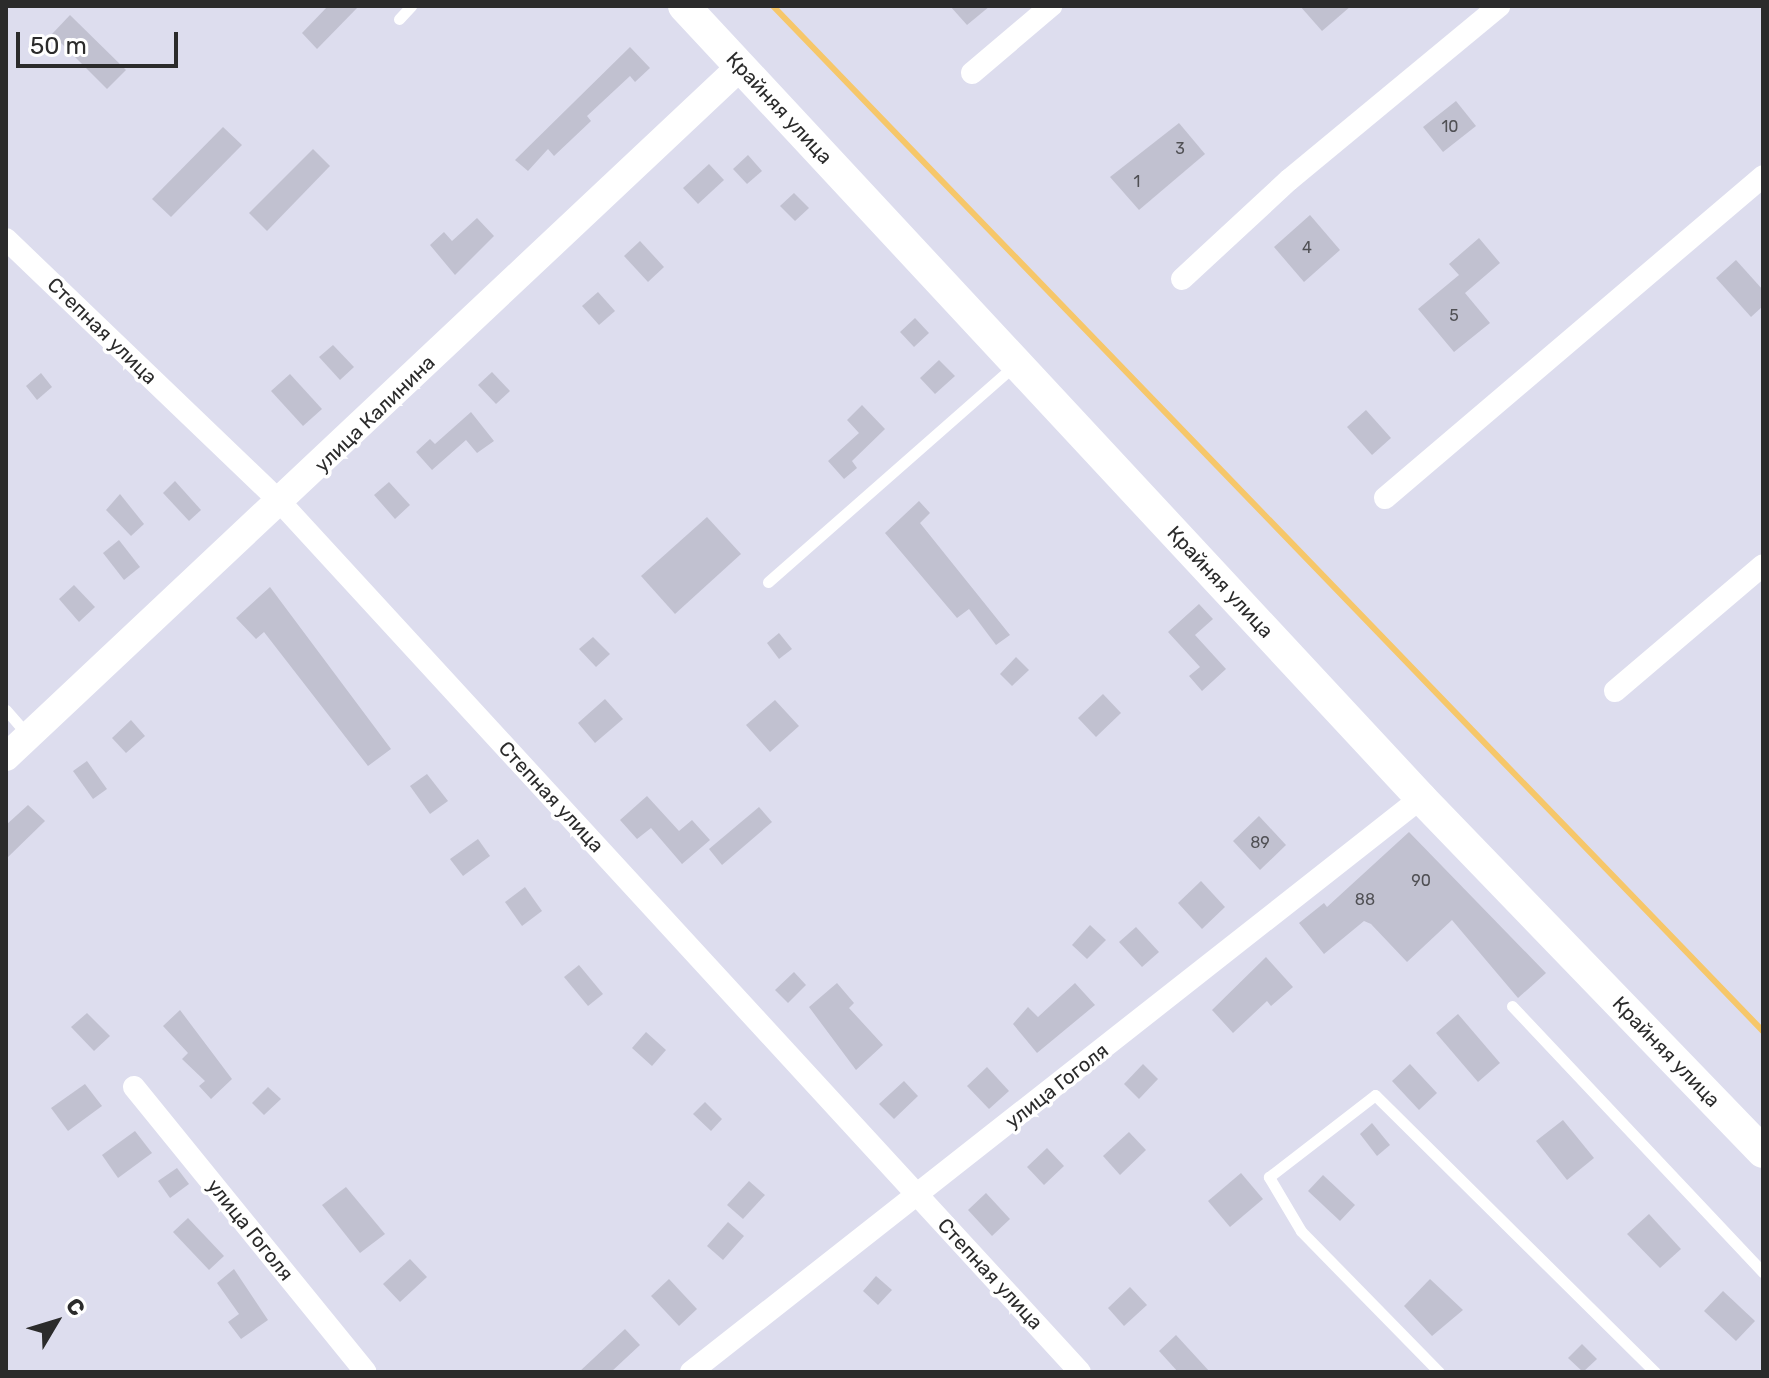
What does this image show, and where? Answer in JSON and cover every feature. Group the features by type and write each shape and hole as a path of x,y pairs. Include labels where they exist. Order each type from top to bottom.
{"main road":[{"name":"Крайняя улица","path":"684,6 1421,798 1763,1152"}],"street":[{"path":"972,73 1051,6"},
{"path":"1182,279 1289,180 1499,6"},
{"name":"улица Калинина","path":"6,757 281,503 741,66"},
{"path":"1385,498 1763,176"},
{"name":"Степная улица","path":"6,239 281,503 1080,1372"},
{"path":"1615,691 1763,565"},
{"name":"улица Гоголя","path":"691,1372 1421,798"},
{"name":"улица Гоголя","path":"134,1087 366,1372"}],"lane":[{"path":"399,19 411,6"},
{"path":"768,582 1018,363"},
{"path":"6,710 28,735"},
{"path":"1512,1006 1763,1272"},
{"path":"1439,1372 1301,1231 1269,1177 1375,1095 1655,1372"}],"building":[{"path":"328,6 359,6 317,49 302,33"},
{"path":"950,6 990,6 967,25"},
{"path":"1300,6 1351,6 1322,31"},
{"path":"70,15 126,70 107,89 52,34"},
{"path":"630,47 650,68 635,82 630,76 587,116 591,121 554,156 548,149 528,171 515,160"},
{"path":"1456,101 1476,126 1443,152 1423,127"},
{"path":"1179,123 1205,154 1139,210 1110,177"},
{"path":"223,127 242,145 171,217 152,199"},
{"path":"313,149 330,166 267,231 249,213"},
{"path":"748,155 762,171 747,184 733,169"},
{"path":"709,164 724,180 698,204 683,188"},
{"path":"794,193 809,208 795,221 780,206"},
{"path":"1310,215 1340,250 1304,282 1274,247"},
{"path":"477,218 494,236 455,275 430,245 444,232 452,241"},
{"path":"1479,238 1500,263 1465,293 1490,323 1454,352 1418,309 1459,275 1449,264"},
{"path":"640,241 664,267 648,282 624,256"},
{"path":"1736,260 1763,290 1763,306 1751,317 1716,278"},
{"path":"598,292 615,311 599,325 582,306"},
{"path":"915,318 929,333 914,347 900,332"},
{"path":"333,345 354,367 340,380 319,357"},
{"path":"939,360 955,376 935,394 920,378"},
{"path":"492,372 510,391 496,404 478,385"},
{"path":"41,373 52,387 37,400 26,386"},
{"path":"290,374 322,409 303,426 271,391"},
{"path":"862,405 885,429 852,461 857,468 844,479 828,461 859,433 847,420"},
{"path":"1366,410 1391,438 1372,455 1347,427"},
{"path":"471,412 494,441 477,453 466,440 432,470 416,452 430,439 435,444"},
{"path":"175,481 201,510 189,521 163,493"},
{"path":"389,482 410,505 395,519 374,495"},
{"path":"120,494 144,524 131,536 106,510"},
{"path":"919,501 930,513 920,523 1010,635 996,645 969,609 957,618 885,533"},
{"path":"707,517 741,554 675,614 641,576"},
{"path":"119,540 140,567 124,580 103,553"},
{"path":"74,585 95,607 79,622 59,599"},
{"path":"270,587 391,749 368,766 264,632 256,639 236,618"},
{"path":"1199,604 1213,619 1195,635 1226,669 1202,691 1189,676 1200,667 1168,632"},
{"path":"779,633 792,649 779,659 767,643"},
{"path":"593,637 610,654 596,667 579,649"},
{"path":"1016,657 1029,670 1012,686 1000,674"},
{"path":"1103,694 1121,713 1096,737 1078,718"},
{"path":"605,699 623,719 595,743 578,723"},
{"path":"775,700 799,726 770,752 746,725"},
{"path":"131,720 145,736 126,753 112,738"},
{"path":"87,761 107,789 93,799 73,771"},
{"path":"427,774 448,801 430,814 410,786"},
{"path":"647,796 679,831 692,820 710,840 682,864 651,828 637,839 620,820"},
{"path":"28,805 45,821 6,859 6,825"},
{"path":"759,807 772,822 722,865 709,849"},
{"path":"1259,816 1286,845 1260,870 1233,841"},
{"path":"1409,832 1546,973 1518,998 1452,920 1407,962 1371,924 1364,921 1324,954 1299,923 1324,903 1327,907"},
{"path":"478,839 490,856 463,876 450,859"},
{"path":"1201,881 1225,907 1202,929 1178,903"},
{"path":"525,887 542,911 522,926 505,902"},
{"path":"1090,925 1106,940 1087,959 1072,945"},
{"path":"1136,927 1159,952 1142,967 1119,942"},
{"path":"1266,957 1293,987 1271,1006 1267,1001 1233,1033 1212,1010"},
{"path":"579,965 603,994 588,1006 564,977"},
{"path":"794,972 806,985 788,1003 775,990"},
{"path":"837,983 854,1003 849,1008 883,1045 856,1070 809,1007"},
{"path":"1075,983 1095,1005 1037,1053 1013,1024 1028,1007 1038,1017"},
{"path":"180,1010 232,1079 211,1099 199,1086 205,1081 182,1059 188,1053 163,1026"},
{"path":"87,1013 110,1036 94,1051 71,1027"},
{"path":"1458,1014 1500,1063 1478,1082 1436,1033"},
{"path":"646,1032 666,1050 652,1066 632,1048"},
{"path":"1143,1064 1158,1079 1139,1099 1124,1084"},
{"path":"1410,1064 1437,1093 1419,1110 1392,1081"},
{"path":"987,1067 1009,1091 989,1109 967,1086"},
{"path":"904,1081 918,1096 894,1119 879,1104"},
{"path":"85,1084 102,1106 68,1131 51,1108"},
{"path":"268,1087 281,1099 264,1115 252,1103"},
{"path":"705,1102 722,1119 711,1131 693,1114"},
{"path":"1563,1120 1594,1158 1567,1180 1536,1141"},
{"path":"1372,1123 1390,1145 1377,1156 1360,1134"},
{"path":"135,1131 152,1153 118,1178 102,1155"},
{"path":"1129,1132 1146,1150 1120,1175 1103,1156"},
{"path":"1047,1148 1064,1166 1044,1185 1027,1167"},
{"path":"177,1168 189,1184 170,1198 158,1181"},
{"path":"1241,1173 1263,1199 1230,1227 1208,1201"},
{"path":"1323,1175 1355,1205 1340,1221 1308,1191"},
{"path":"749,1181 765,1195 743,1219 727,1205"},
{"path":"346,1187 385,1234 360,1253 322,1205"},
{"path":"986,1193 1010,1219 992,1236 968,1210"},
{"path":"1649,1214 1681,1249 1660,1268 1627,1234"},
{"path":"188,1218 224,1256 209,1270 173,1232"},
{"path":"728,1222 744,1236 723,1260 707,1246"},
{"path":"410,1259 427,1277 400,1302 383,1284"},
{"path":"234,1269 268,1320 241,1339 228,1322 239,1314 217,1283"},
{"path":"876,1276 892,1290 878,1305 863,1291"},
{"path":"669,1279 697,1309 679,1326 651,1296"},
{"path":"1430,1279 1463,1310 1432,1336 1404,1306"},
{"path":"1130,1287 1147,1305 1124,1326 1108,1308"},
{"path":"1723,1291 1755,1321 1736,1341 1704,1311"},
{"path":"625,1329 640,1345 611,1372 579,1372"},
{"path":"1176,1335 1210,1372 1178,1372 1159,1351"},
{"path":"1582,1344 1597,1359 1583,1372 1568,1358"}],"waterway":[{"path":"773,6 1763,1031"}]}
